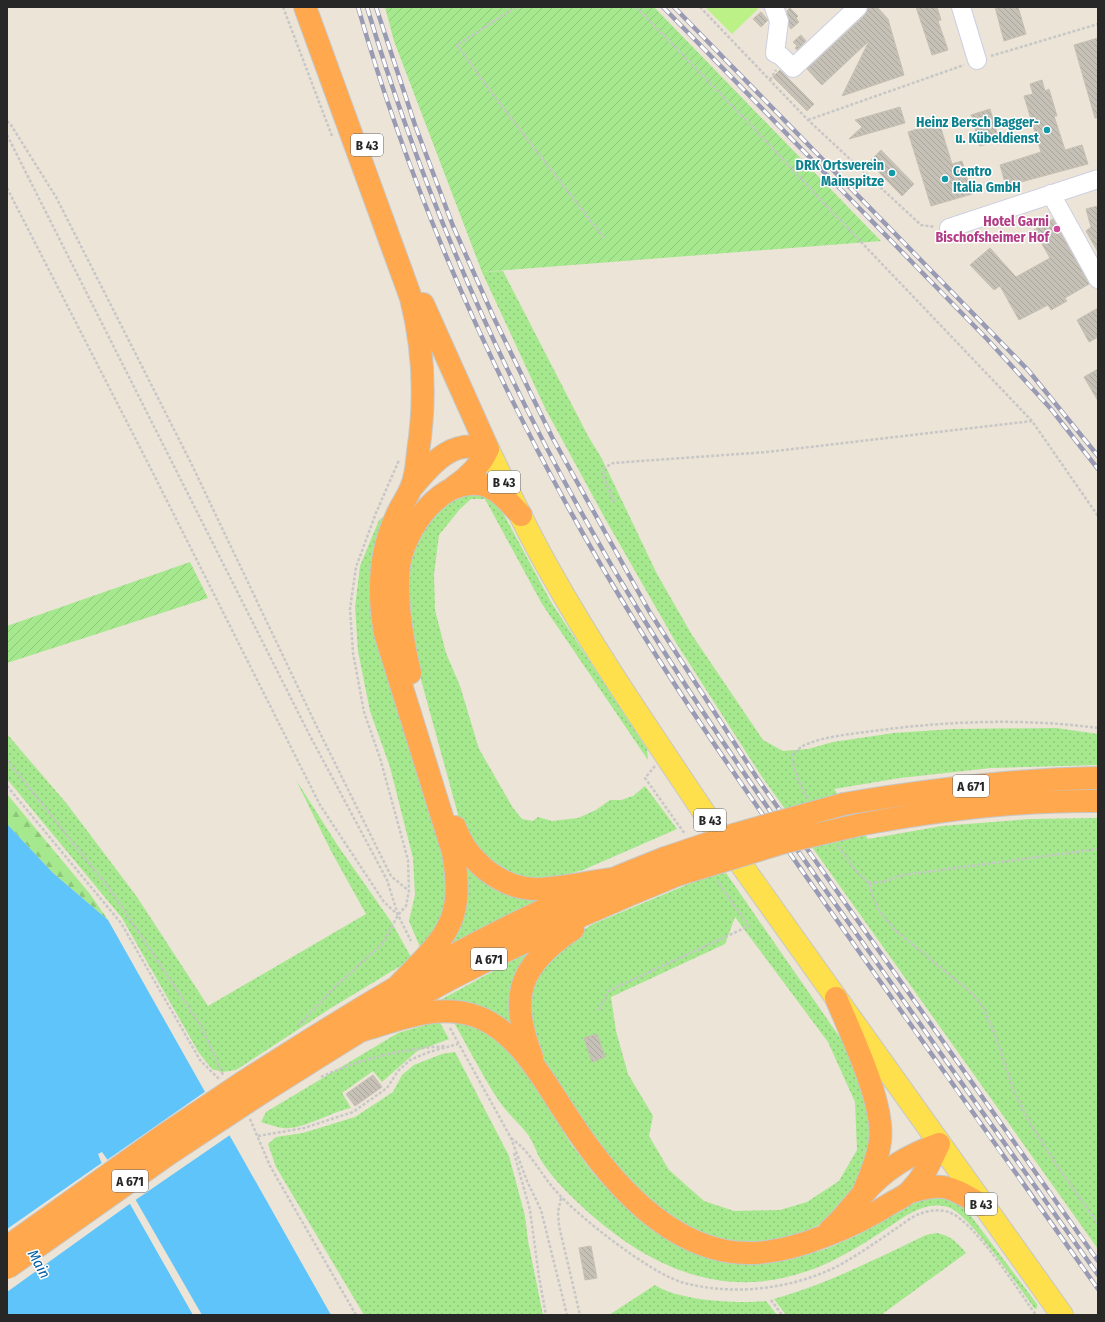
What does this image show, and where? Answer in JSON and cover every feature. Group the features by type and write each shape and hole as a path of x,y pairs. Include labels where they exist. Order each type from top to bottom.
{"highway":[{"name":"B 43","path":"305,7 383,219 414,284 488,449"},
{"name":"B 43","path":"319,7 414,284"},
{"path":"383,219 411,298 418,324 423,379 422,422 417,464 411,488 396,517 385,549 380,583 382,616 385,633 453,852 457,876 457,898 452,921 443,937 397,987"},
{"path":"411,488 430,466 448,452 461,446 475,445 488,449 482,461 475,469 431,504 414,526 401,557 398,589 409,672 417,704 457,833 462,844 479,864 500,879 519,886 539,889 612,878"},
{"path":"453,487 470,484 484,485 504,497 521,515"},
{"name":"A 671","path":"7,1247 154,1143 494,956 622,897 671,867 736,834 844,804 936,790 983,785 1098,778"},
{"name":"A 671","path":"7,1268 92,1207 243,1093 397,987 494,934 612,878 778,844 858,825 944,810 1098,800"},
{"path":"535,1066 522,1033 520,1009 521,990 528,971 543,951 559,938 622,897"},
{"path":"836,998 875,1097 880,1119 881,1140 876,1162 863,1193"},
{"path":"360,1031 430,1012 449,1010 467,1012 485,1020 509,1038 535,1066 589,1148 613,1177 645,1209 678,1233 703,1244 725,1250 752,1253 795,1247 856,1224 910,1192 930,1186 949,1187 982,1205"},
{"path":"822,1238 845,1217 863,1193 899,1161 914,1152 939,1144"},
{"path":"910,1192 924,1173 939,1144"}],"main road":[{"name":"B 43","path":"488,449 551,573 590,638 665,754 982,1205 1062,1315"}],"street":[{"path":"774,7 779,21 775,53 781,56 793,68 858,7"},
{"path":"961,7 977,60"},
{"path":"949,228 1098,180"},
{"path":"1051,194 1098,279"}],"path":[{"path":"283,7 333,139"},
{"path":"516,7 457,45 497,100 604,238"},
{"path":"636,7 748,122 826,206 1032,421 1098,516"},
{"path":"700,7 808,120 921,225"},
{"path":"808,120 977,60 1098,24"},
{"path":"7,121 11,125 60,204 191,463 390,876 409,891"},
{"path":"7,135 309,734 387,880 398,915 411,942"},
{"path":"7,188 153,473 320,805 384,902 398,915"},
{"path":"614,502 603,476 604,468 613,463 767,452 1032,421"},
{"path":"298,1027 336,986 383,943 398,915 406,906 409,891 408,860 380,758 364,712 353,653 350,609 356,567 376,513 399,460 400,452"},
{"path":"792,755 806,744 834,737 919,725 997,721 1098,728"},
{"path":"665,754 646,778 686,836"},
{"path":"7,760 108,888 201,1026 243,1093 270,1166 356,1315"},
{"path":"7,786 121,923 200,1060 222,1081"},
{"path":"1098,849 903,875 884,882 870,883 872,894 879,911 896,931 973,994 983,1007 995,1035 1013,1088 1027,1118 1056,1164 1098,1224"},
{"path":"599,1010 608,991 749,926 713,874"},
{"path":"448,1023 458,1044 511,1138 527,1181 542,1210 567,1315"},
{"path":"318,1078 347,1065 389,1053 458,1044"},
{"path":"258,1136 304,1128 353,1112 387,1088 398,1070 410,1060 450,1045"},
{"path":"511,1138 530,1210 546,1315"},
{"path":"511,1138 526,1150 545,1179 561,1198 558,1212 559,1226 580,1315"},
{"path":"771,1300 782,1315"}],"green space":[{"path":"385,7 654,7 881,241 482,272 394,41"},
{"path":"705,7 756,7 758,9 732,34"},
{"path":"503,271 588,436 602,459 657,574 692,635 763,740 783,751 808,749 833,742 894,733 953,729 1056,728 1098,734 1098,765 991,768 900,778 834,789 868,839 942,826 1030,819 1098,818 1098,1249 760,774 675,641 607,522 546,410 482,272"},
{"path":"474,487 497,502 551,602 647,749 648,760 542,604 485,499 471,499 460,509 439,535 434,574 435,610 446,653 460,686 479,749 513,808 522,819 533,821 538,817 552,821 578,818 596,810 610,800 621,800 633,796 645,786 677,829 583,870 551,879 523,880 481,857 459,818 420,676 407,602 408,574 413,547 433,510"},
{"path":"385,516 380,550 437,809 451,901 422,952 409,921 415,895 413,858 390,767 370,711 358,651 355,607 360,566 379,520"},
{"path":"190,562 208,598 7,663 7,626"},
{"path":"7,734 67,804 137,897 208,1006 366,914 331,851 296,780 338,846 392,923 412,959 331,1008 236,1070 222,1072 212,1069 199,1053 122,918 7,779"},
{"path":"7,794 90,894 108,920 53,873 7,824"},
{"path":"457,843 476,868 570,887 443,951"},
{"path":"726,873 843,1042 860,1074 873,1119 871,1139 855,1189 825,1221 808,1231 785,1240 745,1244 712,1241 670,1220 605,1156 546,1068 531,1035 526,999 535,968 557,947 593,924 708,876","holes":["735,917 828,1042 855,1102 857,1150 839,1181 807,1202 780,1210 734,1211 704,1201 669,1170 649,1136 653,1116 628,1074 616,1031 611,997 725,944"]},
{"path":"545,943 517,1038 431,1005"},
{"path":"439,1021 449,1039 417,1051 382,1082 373,1071 342,1093 351,1108 298,1127 280,1128 261,1122 266,1112 398,1033"},
{"path":"453,1021 493,1032 530,1077 571,1144 593,1173 615,1197 647,1225 677,1245 713,1258 771,1262 791,1259 826,1249 858,1235 903,1206 919,1199 942,1196 960,1205 968,1212 1037,1304 1037,1308 1035,1309 981,1236 957,1212 948,1207 938,1205 919,1209 845,1254 806,1272 768,1281 732,1282 697,1276 663,1263 630,1245 599,1221 556,1180 539,1157 529,1136 499,1101"},
{"path":"455,1052 509,1156 525,1216 528,1241 543,1315 364,1315 276,1167 268,1144 276,1137 303,1133 355,1117 393,1092 402,1075 414,1065 442,1054"},
{"path":"937,1233 953,1240 966,1253 881,1315 786,1315 774,1299 813,1286 870,1262 926,1235"},
{"path":"655,1285 679,1295 693,1298 740,1302 766,1301 777,1315 609,1315"}],"water":[{"name":"Main","path":"7,824 53,873 108,920 331,1315 202,1315 134,1197 102,1152 98,1154 102,1164 126,1197 193,1315 7,1315"}],"pier":[{"path":"206,1091 230,1135 134,1201 107,1160"},
{"path":"103,1162 131,1203 7,1292 7,1229"}],"building":[{"path":"868,7 877,7 888,19 904,75 842,96 869,41 822,85 807,69 865,15"},
{"path":"916,7 937,7 941,20 938,21 948,50 932,55"},
{"path":"995,7 1018,7 1026,34 1004,41"},
{"path":"790,8 798,16 796,18 799,22 791,29 789,26 787,11"},
{"path":"761,12 768,20 761,27 753,19"},
{"path":"801,35 806,41 797,50 795,48 797,46 793,42"},
{"path":"1098,38 1098,118 1095,118 1074,45"},
{"path":"780,70 814,104 807,111 773,77"},
{"name":"Heinz Bersch Bagger- u. Kübeldienst","path":"1042,80 1045,91 1049,89 1057,116 1054,116 1065,150 1082,145 1088,164 1006,186 1000,165 1041,152 1024,96 1033,94 1030,84"},
{"path":"900,107 905,123 849,139 862,127 855,120"},
{"path":"990,109 999,140 980,146 971,115"},
{"name":"Centro Italia GmbH","path":"939,122 952,164 962,161 972,194 931,206 908,132"},
{"name":"DRK Ortsverein Mainspitze","path":"881,150 914,184 902,196 869,162"},
{"path":"1098,206 1098,252 1086,231 1091,227 1086,209"},
{"path":"1053,219 1089,284 1065,298 1067,301 1051,310 1048,305 1019,320 1000,286 994,290 970,265 990,248 1016,277 1050,258 1034,230"},
{"path":"1098,308 1098,337 1089,342 1077,320"},
{"path":"1098,369 1098,401 1084,377"},
{"path":"597,1034 605,1057 592,1062 584,1038"},
{"path":"373,1075 382,1087 355,1106 346,1094"},
{"path":"591,1246 597,1278 585,1280 579,1248"}],"railway":[{"path":"358,7 383,87 411,167 442,247 476,325 513,403 594,553 637,625 746,791 1098,1289"},
{"path":"367,7 396,97 429,189 482,316 543,440 575,501 609,560 669,660 750,782 1098,1275"},
{"path":"376,7 415,125 453,226 493,316 552,437 649,611 757,778 1098,1261"},
{"path":"663,7 987,339 1051,409 1098,469"},
{"path":"674,7 1028,370 1098,456"}],"place":[{"name":"Heinz Bersch Bagger- u. Kübeldienst","path":"1047,130"},
{"name":"DRK Ortsverein Mainspitze","path":"892,173"},
{"name":"Centro Italia GmbH","path":"945,179"},
{"name":"Hotel Garni Bischofsheimer Hof","path":"1057,229"}]}
